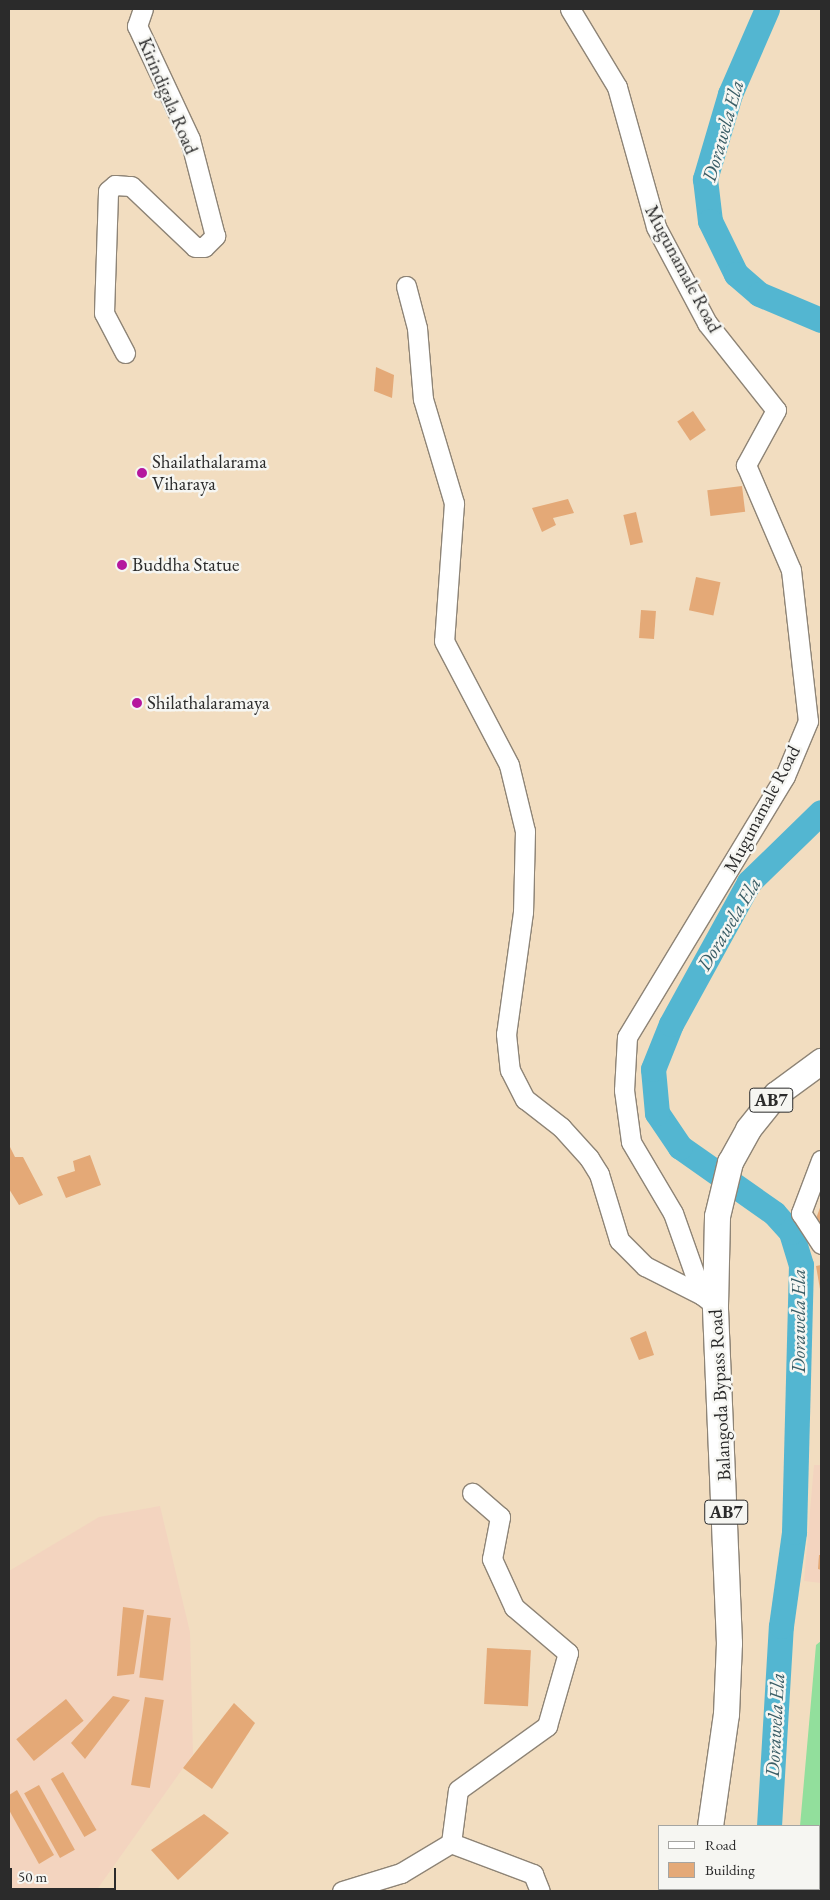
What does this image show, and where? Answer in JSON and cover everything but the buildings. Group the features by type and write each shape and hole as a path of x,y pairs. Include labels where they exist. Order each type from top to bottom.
{"main road":[{"name":"Balangoda Bypass Road","path":"710,1825 726,1714 729,1643 708,1300 727,1200 742,1154 776,1094 821,1061"},
{"name":"Balangoda Bypass Road","path":"742,1154 776,1118 821,1078"},
{"name":"Balangoda Bypass Road","path":"725,1825 742,1616 728,1271 727,1200"}],"street":[{"name":"Kirindigala Road","path":"126,353 104,312 108,191 115,185 131,186 195,247 204,247 215,236 190,139 137,26 143,9"},
{"name":"Mugunamale Road","path":"570,9 617,87 656,227 707,323 776,410 746,465 791,570 808,721 784,776 627,1037 624,1090 631,1142 673,1213 708,1300"},
{"path":"406,286 417,328 423,398 454,503 444,641 509,764 525,831 523,912 506,1034 510,1070 525,1099 561,1127 589,1158 599,1174 619,1240 645,1266 708,1300"},
{"path":"821,1160 801,1213 821,1244"},
{"path":"342,1891 401,1882 451,1843 458,1790 547,1726 568,1653 514,1607 492,1558 500,1517 472,1493"},
{"path":"451,1843 533,1874 540,1891"}],"shaded area":[{"path":"814,1465 821,1465 821,1583 804,1581"},
{"path":"160,1506 190,1632 193,1754 96,1891 9,1891 9,1571 99,1517"}],"green space":[{"path":"821,1641 821,1891 794,1891 820,1890 820,1825 800,1825 816,1645"}],"waterway":[{"name":"Dorawela Ela","path":"767,9 730,94 705,179 710,221 736,274 759,294 821,320"},
{"name":"Dorawela Ela","path":"769,1825 781,1626 794,1532 801,1265 791,1232 774,1213 680,1147 657,1113 653,1069 671,1024 749,882 821,812"}],"place":[{"name":"Shailathalarama Viharaya","path":"142,473"},
{"name":"Buddha Statue","path":"122,565"},
{"name":"Shilathalaramaya","path":"137,703"}]}
